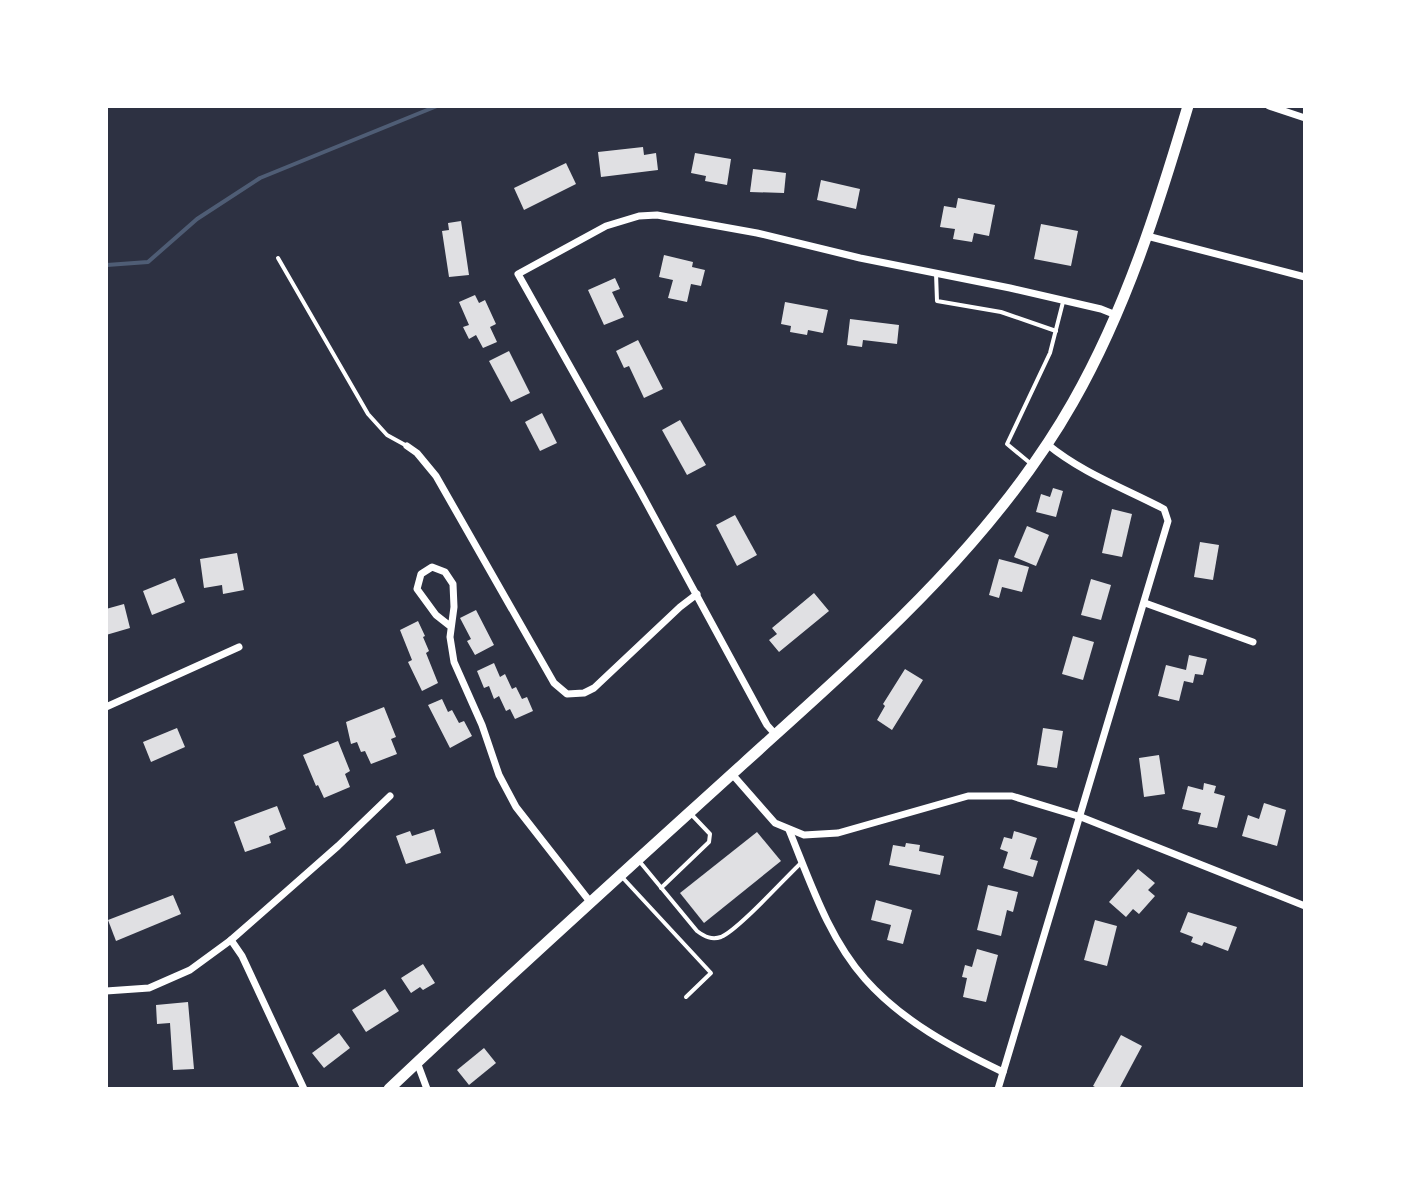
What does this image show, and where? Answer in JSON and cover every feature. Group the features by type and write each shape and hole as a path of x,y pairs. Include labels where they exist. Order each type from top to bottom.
{"main road":[{"path":"389,1089 775,734 936,581 994,517 1047,444 1091,370 1147,236 1188,106"}],"street":[{"path":"1269,106 1305,118"},
{"path":"775,734 767,725 518,274 606,226 639,216 657,215 757,233 798,245 1064,300 1116,315"},
{"path":"1147,236 1305,277"},
{"path":"998,1089 1168,521 1164,509 1064,459 1047,444"},
{"path":"407,446 436,476 554,683 567,694 584,693 594,688 697,594"},
{"path":"450,626 436,615 417,589 421,574 432,567 445,572 453,584 451,649 509,796 591,903"},
{"path":"1145,603 1253,642"},
{"path":"106,707 239,647"},
{"path":"732,774 764,812 789,830 804,835 838,833 946,800 991,794 1033,801 1081,817 1305,906"},
{"path":"106,991 149,988 173,979 231,940 390,796"},
{"path":"789,830 825,916 843,949 865,979 929,1034 1003,1072"},
{"path":"231,940 242,956 304,1089"},
{"path":"417,1062 427,1089"}],"lane":[{"path":"278,258 368,414 387,435 407,446"},
{"path":"936,273 937,301 1001,312 1056,331"},
{"path":"1032,465 1007,444 1050,353 1064,300"},
{"path":"661,888 709,842 710,834 689,813"},
{"path":"638,860 697,931 706,937 717,938 735,927 802,862"},
{"path":"621,876 711,973 686,997"}],"building":[{"path":"643,147 644,155 656,153 658,170 601,177 598,152"},
{"path":"695,153 731,159 727,185 705,181 706,176 691,173"},
{"path":"566,163 576,184 524,210 514,188"},
{"path":"753,169 786,173 784,193 750,192"},
{"path":"821,180 860,189 856,209 817,200"},
{"path":"958,198 995,205 989,236 974,233 972,242 953,239 955,229 940,227 944,206 956,208"},
{"path":"461,221 469,275 449,277 442,231 449,230 448,223"},
{"path":"1041,224 1078,231 1071,266 1034,259"},
{"path":"664,255 693,262 692,267 705,270 701,286 691,284 687,302 668,298 673,280 659,277"},
{"path":"615,278 620,289 612,292 624,317 604,325 588,290"},
{"path":"475,295 479,303 485,300 496,324 490,327 497,342 483,348 476,335 469,339 463,327 469,325 459,302"},
{"path":"785,302 828,310 823,333 808,330 807,335 790,332 791,326 781,324"},
{"path":"850,319 899,325 897,344 863,340 862,347 847,345"},
{"path":"638,340 663,389 644,398 629,366 624,368 616,351"},
{"path":"509,351 530,393 511,402 489,361"},
{"path":"542,413 557,443 540,451 525,422"},
{"path":"680,420 706,465 687,475 662,430"},
{"path":"1053,488 1063,491 1056,517 1036,512 1041,494 1050,497"},
{"path":"1112,509 1132,514 1122,557 1102,553"},
{"path":"735,515 757,555 737,566 716,525"},
{"path":"1027,526 1049,535 1036,566 1014,557"},
{"path":"1200,542 1219,545 1213,580 1194,577"},
{"path":"237,553 244,590 223,594 222,585 204,588 200,559"},
{"path":"999,559 1029,567 1022,592 1002,587 999,598 989,595"},
{"path":"175,578 185,602 152,615 143,591"},
{"path":"1091,579 1111,585 1101,620 1081,615"},
{"path":"814,593 829,611 779,652 769,640 777,634 772,628"},
{"path":"124,604 130,628 106,635 106,609"},
{"path":"476,610 494,645 475,655 460,618"},
{"path":"418,621 438,683 422,691 408,662 412,660 400,630"},
{"path":"1073,636 1094,642 1083,680 1062,674"},
{"path":"1189,655 1207,659 1203,675 1195,674 1193,683 1184,681 1179,701 1158,696 1166,665 1186,670"},
{"path":"494,663 500,677 505,674 512,689 516,687 522,699 527,697 533,711 515,719 510,709 506,711 499,696 494,699 489,686 484,688 477,671"},
{"path":"905,669 923,680 892,730 877,720 885,706 883,704"},
{"path":"442,699 448,712 452,710 459,723 464,721 472,736 450,748 428,705"},
{"path":"384,707 396,737 391,739 397,754 371,764 357,742 351,744 346,722"},
{"path":"177,728 185,747 151,762 143,742"},
{"path":"1043,728 1063,731 1057,768 1037,765"},
{"path":"338,741 350,771 345,774 350,787 324,798 303,755"},
{"path":"1159,755 1165,794 1144,797 1139,758"},
{"path":"1204,783 1216,786 1214,793 1225,796 1217,828 1198,824 1201,813 1182,809 1188,786 1203,790"},
{"path":"1264,803 1286,810 1277,846 1242,836 1248,815 1259,819"},
{"path":"277,806 286,829 269,836 271,843 245,852 234,822"},
{"path":"434,829 441,853 406,864 396,836 410,831 412,836"},
{"path":"1014,831 1037,838 1030,859 1038,861 1033,877 1003,868 1008,852 1000,849 1004,837 1012,839"},
{"path":"757,832 781,861 704,923 680,893"},
{"path":"906,843 920,845 919,851 944,856 940,875 889,865 893,845 905,847"},
{"path":"1138,869 1155,883 1148,890 1155,896 1139,914 1133,909 1126,917 1109,902"},
{"path":"988,885 1018,892 1013,912 1007,910 1001,936 977,930"},
{"path":"173,895 181,914 116,941 108,920"},
{"path":"876,900 912,910 903,944 887,940 891,925 871,920"},
{"path":"1188,912 1237,927 1228,951 1204,942 1202,946 1191,942 1193,937 1180,932"},
{"path":"1095,920 1117,926 1107,966 1084,960"},
{"path":"977,949 998,955 986,1002 963,997 967,978 962,977 965,965 972,967"},
{"path":"423,964 435,983 411,993 401,978"},
{"path":"385,989 399,1011 366,1032 352,1010"},
{"path":"188,1002 194,1069 173,1070 170,1023 157,1024 156,1005"},
{"path":"339,1033 350,1048 324,1068 312,1053"},
{"path":"1121,1035 1142,1046 1119,1089 1099,1089 1093,1086"},
{"path":"484,1048 496,1063 469,1085 457,1070"}],"waterway":[{"path":"106,263 148,262 197,219 260,178 437,106"}]}
